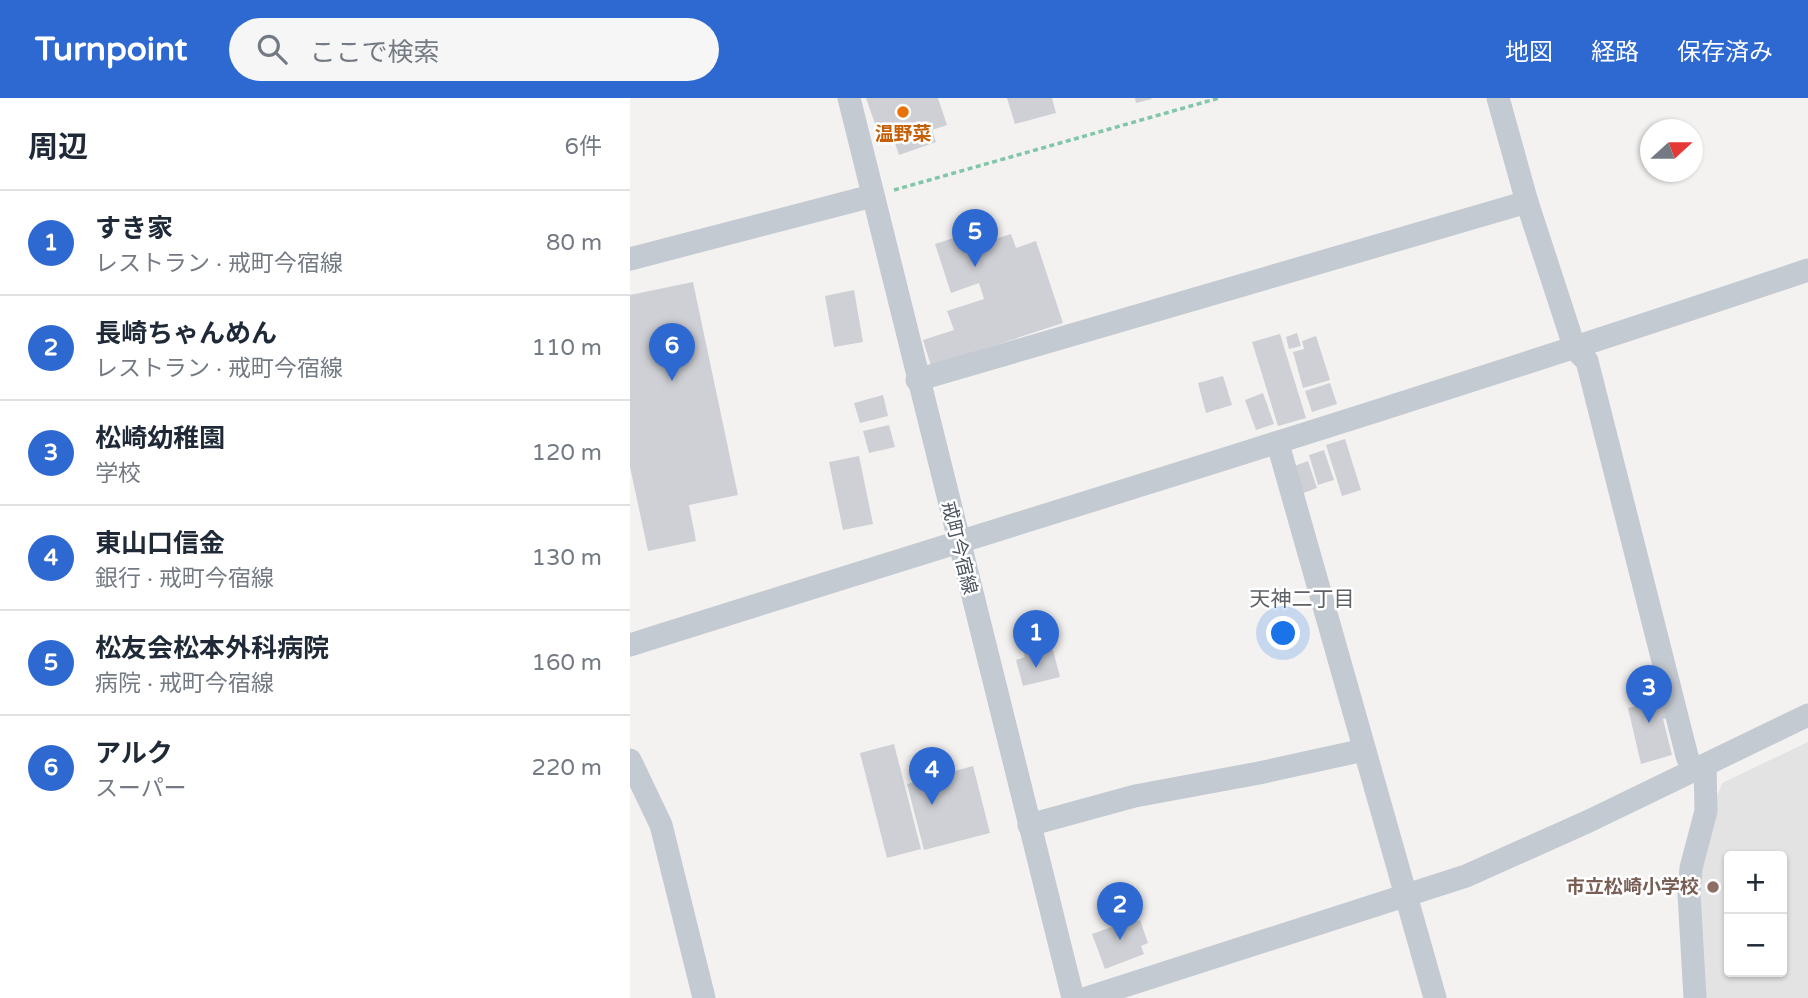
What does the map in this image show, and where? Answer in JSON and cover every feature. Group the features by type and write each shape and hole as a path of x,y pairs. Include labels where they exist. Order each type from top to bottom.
{"street":[{"name":"戒町今宿線","path":"849,98 957,542 1073,998"},
{"path":"1498,98 1527,202 1575,349 1587,361 1687,756 1699,767 1706,811 1691,867 1689,894 1695,998"},
{"path":"630,259 872,196"},
{"path":"917,380 1527,202"},
{"path":"630,645 1278,444 1575,349 1808,270"},
{"path":"1278,444 1434,998"},
{"path":"1087,998 1466,876 1589,821 1808,715"},
{"path":"1029,825 1135,796 1364,750"},
{"path":"630,760 661,825 704,998"}],"path":[{"path":"872,196 1219,98"}],"shaded area":[{"name":"市立松崎小学校","path":"1808,742 1808,998 1699,998 1695,909 1713,807 1722,783"}],"building":[{"path":"866,98 938,98 947,125 932,130 936,142 899,155 894,140 882,144"},
{"path":"1007,98 1052,98 1056,113 1015,124"},
{"path":"1135,98 1151,98 1152,99 1136,103"},
{"path":"969,233 973,246 1011,234 1016,248 1036,241 1063,323 931,366 923,340 954,330 947,311 984,299 979,283 951,293 935,244"},
{"path":"693,282 738,495 689,505 696,541 648,551 630,467 630,295"},
{"path":"854,290 863,342 834,347 825,296"},
{"path":"1297,333 1301,346 1289,349 1286,337"},
{"path":"1280,334 1306,418 1278,426 1252,342"},
{"path":"1316,336 1330,380 1303,388 1293,352 1304,349 1302,341"},
{"path":"1223,376 1232,405 1206,413 1198,383"},
{"path":"1330,383 1337,404 1312,412 1305,391"},
{"path":"1263,393 1274,424 1256,430 1245,400"},
{"path":"883,395 888,416 860,423 854,403"},
{"path":"889,425 895,447 869,453 863,431"},
{"path":"1345,439 1361,490 1342,496 1326,445"},
{"path":"1324,450 1334,480 1318,485 1309,455"},
{"path":"859,456 873,524 843,530 829,462"},
{"path":"1308,461 1317,488 1298,495 1289,468"},
{"path":"1037,647 1039,654 1053,650 1060,677 1023,686 1016,660 1025,657 1023,650"},
{"path":"1664,699 1669,718 1663,719 1672,755 1641,764 1628,708"},
{"path":"894,744 921,849 887,858 860,753"},
{"path":"973,766 990,833 924,850 907,784"},
{"path":"1131,920 1140,920 1148,943 1141,946 1144,954 1105,969 1092,934"}],"place":[{"name":"温野菜","path":"903,112"},
{"name":"松友会松本外科病院","path":"975,267"},
{"name":"アルク","path":"672,381"},
{"name":"すき家","path":"1036,668"},
{"name":"松崎幼稚園","path":"1649,723"},
{"name":"東山口信金","path":"932,805"},
{"name":"市立松崎小学校","path":"1713,887"},
{"name":"長崎ちゃんめん","path":"1120,940"}],"district":[{"name":"天神二丁目","path":"1302,599"}]}
